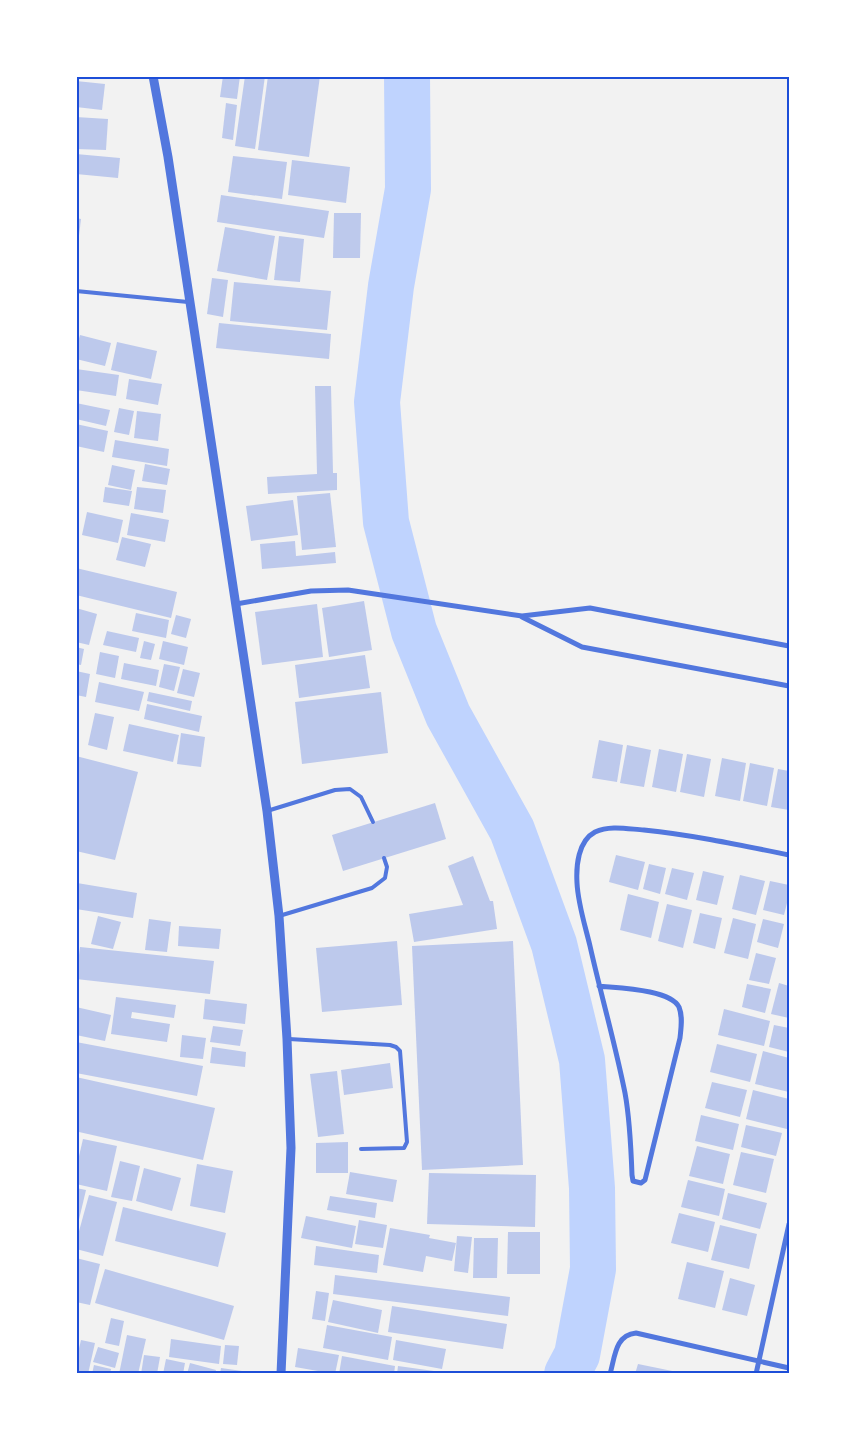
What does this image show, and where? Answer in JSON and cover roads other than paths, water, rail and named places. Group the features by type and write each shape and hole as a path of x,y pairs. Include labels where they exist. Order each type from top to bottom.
{"street":[{"path":"153,76 168,157 236,604 267,811 279,916 287,1039 291,1148 282,1374"},
{"path":"236,604 311,591 348,590 522,616 590,608 789,646"},
{"path":"522,616 582,647 789,686"},
{"path":"599,986 658,994 670,998 678,1005 680,1010 680,1038 645,1180 641,1183 633,1181 631,1132 625,1092 599,986 580,906 577,882 579,857 584,843 588,837 601,830 611,828 668,832 709,838 789,855"},
{"path":"756,1374 789,1224"},
{"path":"610,1374 619,1343 624,1336 636,1333 789,1368"}],"lane":[{"path":"76,291 190,302"},
{"path":"267,811 336,790 350,789 361,797 373,822"},
{"path":"279,916 372,888 385,878 387,867 384,858"},
{"path":"287,1039 390,1045 400,1051 406,1146 404,1148 361,1149"}],"waterway":[{"path":"407,76 408,189 391,286 377,402 386,522 414,631 448,715 512,830 554,944 582,1060 592,1188 593,1269 577,1355 567,1374"}]}
